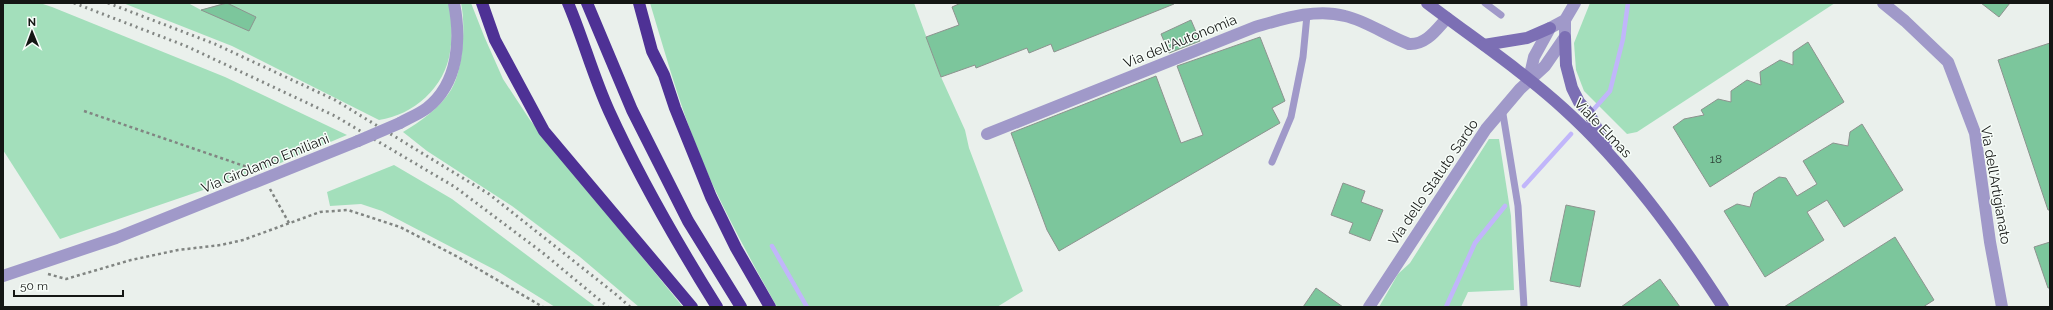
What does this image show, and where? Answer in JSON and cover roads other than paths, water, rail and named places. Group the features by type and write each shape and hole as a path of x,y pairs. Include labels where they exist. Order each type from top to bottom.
{"highway":[{"path":"482,3 495,40 544,131 692,307"},
{"path":"568,3 608,109 642,180 684,254 717,307"},
{"path":"587,3 632,110 688,220 741,307"},
{"path":"639,3 652,51 664,75 675,108 711,197 736,248 770,307"}],"main road":[{"name":"Viale Elmas","path":"1429,4 1529,79 1564,109 1612,158 1658,214 1723,307"},
{"path":"1484,45 1527,38 1550,28"},
{"path":"1565,37 1566,65 1572,88 1579,102 1589,113 1612,158"}],"street":[{"name":"Via Girolamo Emiliani","path":"3,276 123,235 358,141 428,108 444,88 449,78 457,52 457,19 454,3"},
{"path":"1565,37 1565,20 1575,3"},
{"name":"Via dell'Artigianato","path":"1883,3 1910,25 1948,62 1975,134 1990,242 2002,307"},
{"name":"Via dell'Autonomia","path":"987,134 1255,27 1291,16 1327,14 1344,16 1367,24 1409,44 1416,45 1423,42 1447,18"},
{"path":"1529,79 1534,57 1550,28 1565,20"},
{"name":"Via dello Statuto Sardo","path":"1369,307 1486,129 1502,108 1529,79 1545,66 1565,37"}],"lane":[{"path":"1485,3 1501,15"},
{"path":"1272,162 1292,117 1303,57 1307,15"},
{"path":"1502,108 1518,206 1524,307"}],"waterway":[{"path":"1594,109 1610,91 1623,39 1628,3"},
{"path":"1524,186 1571,134"},
{"path":"1446,307 1475,243 1505,206"},
{"path":"772,246 807,307"}],"railway":[{"path":"74,3 186,46 335,116 455,187 543,253 608,307"},
{"path":"108,3 215,44 335,100 489,194 630,307"}]}
